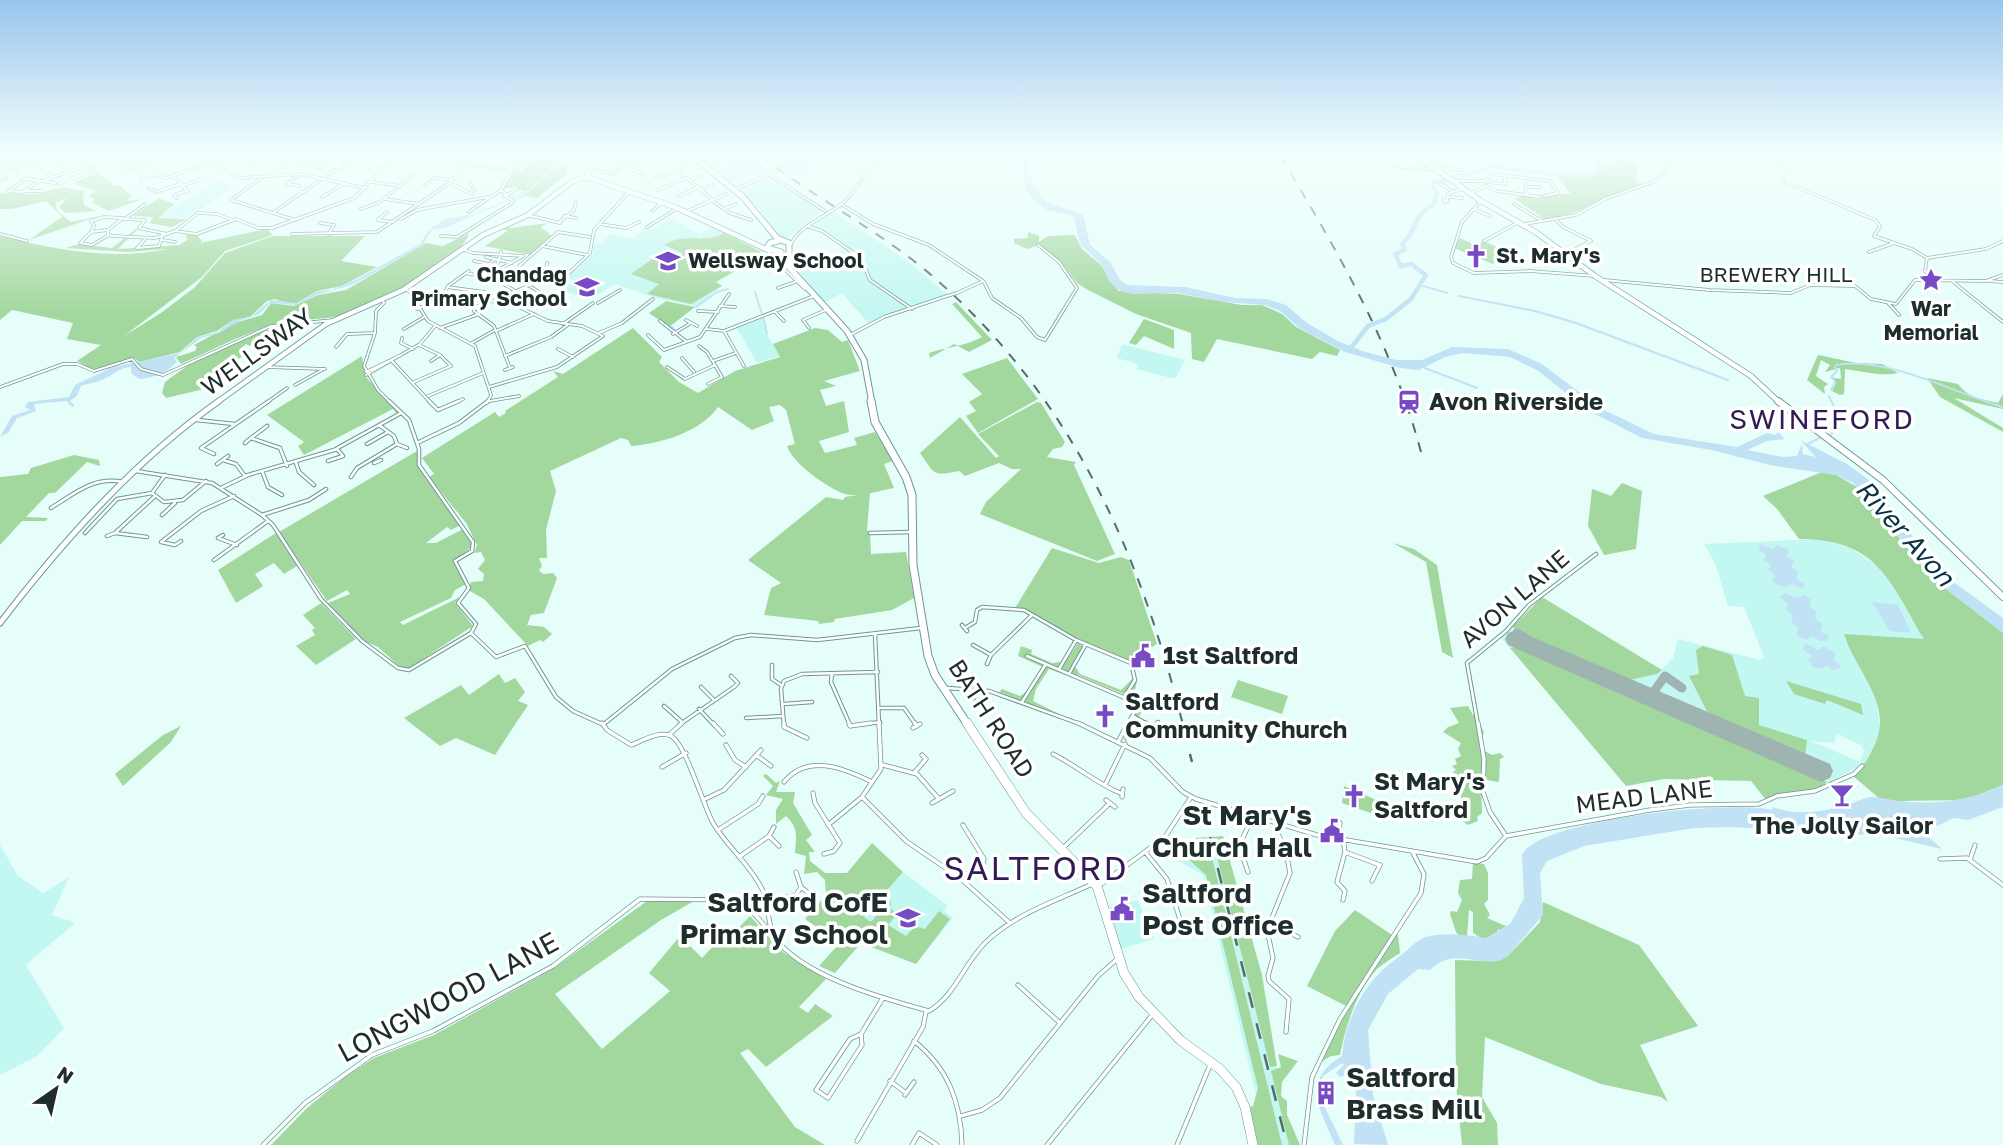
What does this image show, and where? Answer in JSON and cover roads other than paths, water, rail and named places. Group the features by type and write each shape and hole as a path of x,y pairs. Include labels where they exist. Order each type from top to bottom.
{"highway":[{"path":"749,208 770,237 767,247 772,252 790,246"},
{"path":"754,208 790,246"},
{"path":"769,243 783,240"},
{"path":"790,246 787,258 791,267"},
{"name":"BATH ROAD","path":"772,252 810,287 850,335 866,364 877,427 910,486 913,565 931,665 1026,813 1096,884 1119,959 1130,985 1153,1014 1180,1040 1226,1075 1240,1095 1253,1145"}],"main road":[{"name":"WELLSWAY","path":"0,623 33,580 133,471 194,419 334,320 383,302 488,232 536,208"},
{"path":"679,208 772,252"},
{"path":"1493,208 1744,371 1787,409 1883,480 2003,597"},
{"path":"753,244 769,243"}],"street":[{"path":"90,232 108,230 138,208"},
{"path":"261,208 295,220"},
{"path":"274,212 279,208"},
{"path":"146,238 137,248 157,247 167,234 176,231 198,214 217,214 244,220 255,228 268,229 327,208"},
{"path":"387,212 378,220 393,223 413,208"},
{"path":"299,230 291,235 367,234 425,208"},
{"path":"469,212 474,208"},
{"path":"441,236 453,238 470,232 500,208"},
{"path":"527,215 559,223 576,208"},
{"path":"417,309 440,304 473,305 502,299 571,271 587,256 592,247 590,237 614,208"},
{"path":"652,211 655,208"},
{"path":"647,227 677,208"},
{"path":"685,212 693,208"},
{"path":"821,208 825,211"},
{"path":"783,240 831,208"},
{"path":"848,208 873,224 929,246 984,282 992,298 1021,318 1037,337 1045,340 1077,288 1059,262 1038,245"},
{"name":"BREWERY HILL","path":"1473,208 1465,215 1457,232 1458,239 1451,256 1452,263 1474,273 1530,271 1684,288 1791,293 1810,285 1855,286 1871,299 1888,303"},
{"path":"1474,208 1490,216"},
{"path":"1521,208 1542,221"},
{"path":"1484,241 1519,224 1576,215 1588,208"},
{"path":"1848,208 1875,220 1880,226 1874,236 1927,258 1953,251 1992,249 2003,241"},
{"path":"725,209 750,219"},
{"path":"564,216 576,218"},
{"path":"167,234 159,230 139,228 145,220 104,217 92,220 94,226 80,243 92,245 109,235 175,242"},
{"path":"176,231 204,233 232,219"},
{"path":"1555,219 1563,227 1591,241 1572,251"},
{"path":"599,224 626,228 637,222"},
{"path":"320,223 334,225 327,235"},
{"path":"790,246 806,226"},
{"path":"806,226 819,229 860,257 870,280 912,309"},
{"path":"108,230 109,235"},
{"path":"519,266 559,232 590,237"},
{"path":"0,234 27,241"},
{"path":"1869,252 1894,243"},
{"path":"542,246 587,256"},
{"path":"462,249 473,253 502,252 523,256 500,269 496,267 502,252"},
{"path":"772,252 769,254 779,261 795,282 803,288 810,287"},
{"path":"486,257 512,263"},
{"path":"1927,258 1925,271 1935,279"},
{"path":"474,261 489,264 498,260"},
{"path":"549,263 545,268 553,277"},
{"path":"440,304 447,287 467,272 503,282 517,292"},
{"path":"503,282 519,272"},
{"path":"1986,281 2003,275"},
{"path":"1888,303 1900,303 1915,280 2003,282"},
{"path":"1952,281 2003,322"},
{"path":"778,288 795,282"},
{"path":"850,335 878,319 984,282"},
{"path":"529,286 558,303"},
{"path":"447,287 485,292"},
{"path":"404,290 409,292 417,309 435,326 472,343 489,387 489,401"},
{"path":"598,303 620,290"},
{"path":"648,335 663,350 700,337 729,294"},
{"path":"707,328 724,331 817,296"},
{"path":"502,299 563,324 599,332 622,323 653,299"},
{"path":"133,471 206,481 262,515 269,521 321,599 362,642 376,649 398,668 409,670 471,633 476,624 458,603 469,588 455,561 475,546 463,524 418,465 417,443 409,420 366,374 365,360 374,333 376,312 383,302"},
{"path":"563,324 593,303"},
{"path":"1888,303 1899,315"},
{"path":"473,305 495,331 512,367 505,370"},
{"path":"719,306 735,307"},
{"path":"809,328 803,320 828,309"},
{"path":"698,311 718,312"},
{"path":"775,312 778,318 784,321"},
{"path":"440,328 479,314"},
{"path":"472,343 534,314"},
{"path":"404,329 411,322 424,317"},
{"path":"0,387 63,364 74,364 94,371 131,359 160,375 271,326 334,320"},
{"path":"686,320 697,326"},
{"path":"660,321 673,334 687,342"},
{"path":"673,334 691,323"},
{"path":"505,356 551,337 569,324"},
{"path":"366,374 419,345 435,326"},
{"path":"724,331 744,366"},
{"path":"489,387 550,370 602,338 599,332"},
{"path":"336,347 347,334 374,333"},
{"path":"403,339 401,343 413,349"},
{"path":"413,383 451,366 440,355 419,345"},
{"path":"699,346 708,352 722,379 708,384"},
{"path":"558,349 573,357"},
{"path":"713,361 736,353"},
{"path":"431,361 440,355"},
{"path":"682,358 694,372"},
{"path":"392,361 441,411 463,399"},
{"path":"667,367 684,379 694,372 715,365"},
{"path":"267,367 323,370 296,384"},
{"path":"427,396 483,373"},
{"path":"214,454 201,448 285,390"},
{"path":"417,443 443,433 489,401 517,396"},
{"path":"221,488 244,476 287,466 337,449 402,412"},
{"path":"194,419 234,424"},
{"path":"379,425 397,444 407,446"},
{"path":"245,443 267,426"},
{"path":"367,444 388,432"},
{"path":"251,438 280,448 287,466"},
{"path":"351,475 377,461 397,444"},
{"path":"328,461 344,457 337,449"},
{"path":"217,464 228,456"},
{"path":"222,460 236,464 244,476"},
{"path":"296,463 299,472 311,485"},
{"path":"262,471 268,487 282,494"},
{"path":"107,536 116,533 153,495 165,474"},
{"path":"51,508 56,502 98,481 123,482"},
{"path":"162,515 206,481"},
{"path":"262,515 278,508 301,505 323,494 326,489"},
{"path":"85,533 118,497 153,495 175,503"},
{"path":"161,542 182,523 195,519 201,511 234,496"},
{"path":"215,560 269,521"},
{"path":"870,533 913,532"},
{"path":"116,533 138,538 147,537"},
{"path":"223,535 217,537 237,545"},
{"path":"155,542 176,546 181,541"},
{"name":"AVON LANE","path":"1506,836 1490,812 1483,792 1484,760 1467,663 1506,631 1529,605 1596,554"},
{"path":"965,628 975,622 977,610 982,607 1024,610 1076,640 1131,663 1135,680 1125,696"},
{"path":"987,663 1032,615"},
{"path":"604,724 672,669 724,641 746,635 807,640 924,628"},
{"path":"471,633 496,657 525,646 561,703 604,724 617,737 634,746 656,735 668,735 713,699 736,688 734,677"},
{"path":"828,825 862,797 882,765 875,634"},
{"path":"1059,669 1076,640"},
{"path":"1069,673 1086,644"},
{"path":"973,645 992,655"},
{"path":"1027,656 1125,696 1135,706 1133,716 1118,742"},
{"path":"1022,702 1046,664"},
{"path":"773,667 772,680 781,685"},
{"path":"781,685 797,675 878,672"},
{"path":"832,674 831,682 850,726 881,722"},
{"path":"781,685 786,731 805,736"},
{"path":"701,687 713,699"},
{"path":"945,689 970,688 1022,702 1125,744 1157,763 1191,797 1275,826 1413,853 1430,853 1477,862 1486,859 1497,841 1506,836"},
{"path":"970,688 974,698"},
{"path":"783,704 810,701"},
{"path":"665,708 682,722"},
{"path":"880,708 904,708 917,726"},
{"path":"699,709 723,731"},
{"path":"749,719 783,716"},
{"path":"1133,716 1155,727 1158,722"},
{"path":"668,735 686,753 689,771 699,786 718,830 758,881 776,939"},
{"path":"1105,785 1125,744"},
{"path":"725,748 735,760 746,767"},
{"path":"703,800 724,790 761,750"},
{"path":"663,765 686,753"},
{"path":"1053,754 1122,793"},
{"path":"756,755 770,763"},
{"path":"914,773 928,759 922,755"},
{"path":"787,780 797,766 809,764 845,769 872,782"},
{"path":"882,765 914,773 924,779 939,799"},
{"name":"MEAD LANE","path":"1506,836 1650,810 1690,805 1759,804 1777,796 1815,792 1854,774 1862,766"},
{"path":"932,803 953,791"},
{"path":"813,793 828,825 845,847"},
{"path":"862,797 906,842 960,878 1010,923"},
{"path":"768,919 760,921 787,951 813,968 883,998 926,1012 937,1007 984,943 1038,906 1096,884 1146,853 1177,825 1191,797"},
{"path":"718,830 760,799"},
{"path":"808,800 814,799"},
{"path":"1106,800 1115,807"},
{"path":"1061,849 1109,804"},
{"path":"1248,872 1239,846 1252,818"},
{"path":"1340,823 1340,838 1345,852 1337,882 1345,891 1343,900"},
{"path":"960,878 985,859 963,825"},
{"path":"1275,826 1290,863 1290,873 1267,930 1272,950 1268,969 1269,981 1289,999 1286,1032"},
{"path":"739,857 769,836 774,827"},
{"path":"769,836 777,844 771,845"},
{"path":"827,855 838,848 839,841"},
{"path":"1970,860 1975,845"},
{"path":"1345,852 1380,865 1372,880"},
{"path":"1146,853 1167,879 1185,935"},
{"path":"1304,1145 1312,1077 1340,1019 1421,893 1424,874 1413,853"},
{"path":"1940,859 1970,860 2003,885"},
{"path":"803,876 797,874 801,887 807,892"},
{"path":"766,902 790,899 801,887"},
{"name":"LONGWOOD LANE","path":"264,1145 305,1103 372,1055 433,1031 552,966 640,899 742,900 760,921"},
{"path":"1270,922 1297,937"},
{"path":"961,1116 982,1110 1000,1098 1098,976 1119,959"},
{"path":"1017,985 1060,1023"},
{"path":"1022,990 1027,985"},
{"path":"861,1034 862,1045 828,1098 816,1090 850,1039 861,1034 883,998"},
{"path":"857,1141 925,1024 926,1012"},
{"path":"1047,1145 1153,1014"},
{"path":"915,1041 949,1079 961,1116 962,1145"},
{"path":"1177,1145 1211,1062"},
{"path":"890,1081 905,1094 914,1082"},
{"path":"914,1129 937,1145"},
{"path":"861,1133 866,1136"},
{"path":"912,1145 919,1133"}],"water":[{"path":"491,208 445,228 433,229 422,246 352,285 319,294 296,305 270,303 259,314 237,322 220,333 201,338 174,358 177,362 160,374 139,379 131,373 131,367 81,386 77,396 70,401 75,406 72,407 67,401 34,404 36,411 17,418 8,433 0,437 12,416 31,410 25,407 28,402 69,397 75,385 113,367 180,353 198,337 218,332 233,320 252,316 271,300 297,303 318,291 331,290 357,279 420,244 428,231 445,219"},
{"name":"River Avon","path":"1066,208 1083,214 1090,245 1110,262 1120,280 1127,285 1185,287 1235,298 1267,299 1286,305 1307,323 1338,341 1396,360 1422,360 1452,347 1508,349 1542,364 1600,408 1654,434 1737,447 1767,433 1776,435 1778,432 1785,439 1767,441 1747,450 1783,457 1797,456 1802,444 1803,454 1816,457 1800,440 1847,464 1869,480 1941,573 2003,618 2003,633 1932,578 1867,496 1853,483 1836,475 1774,466 1711,450 1642,438 1589,411 1537,370 1510,357 1463,353 1445,357 1419,370 1400,368 1345,352 1299,328 1280,311 1265,305 1223,302 1178,293 1132,294 1118,290 1109,281 1102,265 1080,244 1074,217 1046,209"},
{"path":"1760,544 1773,549 1777,545 1787,549 1789,554 1786,556 1794,561 1791,567 1799,572 1796,578 1804,583 1803,588 1775,584 1772,579 1776,576 1768,570 1771,565 1764,560 1766,554 1759,550"},
{"path":"1786,593 1795,598 1805,595 1811,600 1809,606 1817,612 1815,618 1823,624 1820,630 1828,636 1828,641 1820,641 1813,636 1806,640 1796,635 1799,628 1791,623 1793,616 1785,609 1788,604 1780,597"},
{"path":"1872,602 1898,605 1911,633 1890,631"},
{"path":"1806,644 1819,650 1823,646 1836,654 1833,659 1842,668 1833,670 1826,665 1822,669 1813,667 1808,660 1812,656 1802,649"},
{"path":"2003,785 2003,807 1968,820 1954,818 1937,826 1921,821 1898,835 1902,838 1925,834 1942,849 1886,836 1731,827 1694,828 1584,846 1547,861 1540,873 1543,915 1508,956 1490,962 1460,958 1440,962 1430,970 1418,969 1388,994 1368,1030 1373,1095 1388,1145 1354,1144 1356,1089 1350,1087 1349,1073 1340,1077 1336,1073 1344,1065 1342,1063 1323,1076 1318,1093 1343,1145 1335,1145 1320,1108 1317,1086 1321,1075 1342,1056 1348,1026 1360,999 1388,965 1422,938 1448,934 1486,938 1511,923 1524,898 1522,855 1536,842 1563,831 1639,815 1719,808 1772,810 1773,807 1809,812 1869,797 1939,802 1977,795"}],"waterway":[{"path":"1350,349 1368,326 1386,319 1411,299 1426,275 1411,264 1401,266 1395,254 1405,250 1402,244 1428,208"},
{"path":"1423,286 1447,293"},
{"path":"696,307 717,292 728,289"},
{"path":"755,292 762,314"},
{"path":"1459,296 1535,311 1576,323 1728,380"},
{"path":"764,319 767,334"},
{"path":"671,326 676,331"},
{"path":"1836,365 1857,364 1899,371 2003,407"},
{"path":"1831,390 1835,382 1832,376 1837,371 1835,367"},
{"path":"1425,368 1477,388"},
{"path":"1829,396 1841,421 1830,436"},
{"path":"1806,445 1821,437"}],"railway":[{"path":"838,208 910,258 979,321 1022,370 1060,423 1092,478 1121,537 1145,597 1183,725"},
{"path":"1311,208 1379,335 1395,373 1421,452"},
{"path":"1182,723 1192,762"},
{"path":"1210,837 1287,1145"}],"place":[{"name":"St. Mary's","path":"1476,256"},
{"name":"Wellsway School","path":"668,261"},
{"name":"War Memorial","path":"1931,280"},
{"name":"Chandag Primary School","path":"587,287"},
{"name":"Avon Riverside","path":"1409,402"},
{"name":"1st Saltford","path":"1143,656"},
{"name":"Saltford Community Church","path":"1105,716"},
{"name":"The Jolly Sailor","path":"1842,795"},
{"name":"St Mary's Saltford","path":"1354,796"},
{"name":"St Mary's Church Hall","path":"1332,831"},
{"name":"Saltford Post Office","path":"1122,909"},
{"name":"Saltford CofE Primary School","path":"908,918"},
{"name":"Saltford Brass Mill","path":"1326,1093"}],"district":[{"name":"SWINEFORD","path":"1822,419"},
{"name":"SALTFORD","path":"1036,868"}]}
